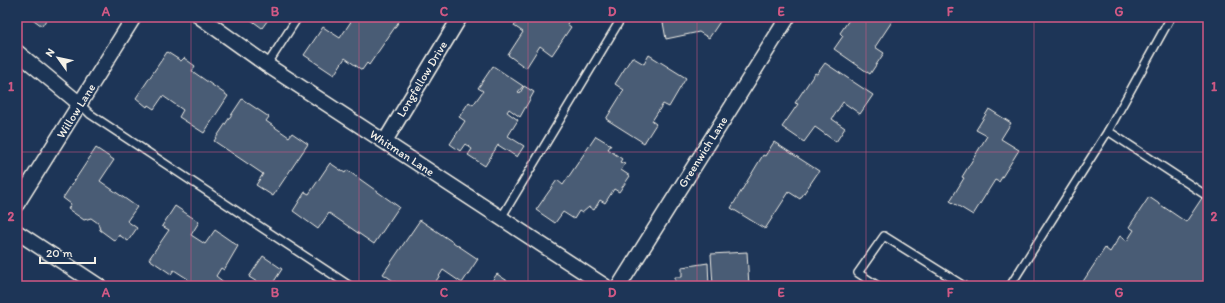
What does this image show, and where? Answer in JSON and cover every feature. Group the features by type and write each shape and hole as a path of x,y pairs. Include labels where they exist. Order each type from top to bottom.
{"street":[{"name":"Willow Lane","path":"17,204 134,17"},
{"name":"Whitman Lane","path":"200,17 267,65 605,286"},
{"name":"Longfellow Drive","path":"385,141 460,17"},
{"name":"Greenwich Lane","path":"619,286 788,17"},
{"path":"17,52 80,104"},
{"path":"17,232 99,286"}],"lane":[{"path":"267,65 298,17"},
{"path":"501,218 622,17"},
{"path":"1010,286 1108,131 1171,17"},
{"path":"80,104 90,114 350,286"},
{"path":"1108,131 1204,194"},
{"path":"878,286 858,274 884,236 964,286"}],"building":[{"path":"30,17 48,17 42,26"},
{"path":"247,17 270,17 262,28"},
{"path":"354,17 402,17 369,65 367,63 362,70 345,58 334,75 304,55 323,27 340,38"},
{"path":"520,17 571,17 567,24 571,27 552,55 540,46 526,68 508,55 523,32 514,26"},
{"path":"662,17 723,17 709,38 699,32 666,39"},
{"path":"851,17 895,17 875,47 884,53 870,74 834,49 843,36 840,33"},
{"path":"167,52 181,61 184,58 195,66 192,71 228,96 204,133 179,117 183,110 163,96 154,109 148,105 147,107 136,98"},
{"path":"649,55 686,78 669,107 663,104 652,121 656,124 644,143 606,119 624,90 615,84 632,57 644,64"},
{"path":"825,63 873,95 860,114 843,102 832,119 845,128 836,142 815,127 804,142 782,127 798,104 795,103 815,73 817,74"},
{"path":"493,66 523,86 518,92 520,93 524,86 534,92 520,117 509,109 507,112 518,120 508,136 524,146 517,157 498,145 485,166 468,155 472,149 465,144 460,151 450,144 465,121 459,117 469,102 473,105 483,91 478,88"},
{"path":"242,99 269,117 266,121 289,137 292,133 308,144 273,196 256,185 263,174 214,141"},
{"path":"989,109 1011,123 1001,139 1019,150 999,182 995,180 973,215 950,201 964,178 962,177 987,136 976,130"},
{"path":"596,136 611,145 608,149 622,159 620,162 625,164 621,170 630,176 619,192 614,189 605,203 600,200 594,210 589,207 582,213 579,211 574,219 563,212 555,223 536,210 557,180 563,185"},
{"path":"774,142 819,171 800,199 789,192 765,229 731,208 763,155 765,156"},
{"path":"96,148 114,160 100,181 137,207 127,221 137,228 128,241 119,235 115,241 100,230 98,223 91,218 84,220 68,209 71,204 63,198"},
{"path":"330,163 345,173 347,170 399,207 374,244 329,213 318,229 293,211 305,192 309,194"},
{"path":"1208,189 1208,286 1080,286 1105,248 1110,252 1120,236 1127,241 1134,230 1129,227 1149,197 1186,222"},
{"path":"175,206 199,222 191,235 205,244 215,230 238,246 224,270 221,268 216,276 226,284 225,286 190,286 185,283 188,279 174,270 171,274 149,259 169,230 162,226"},
{"path":"420,220 478,259 462,283 443,270 433,286 401,286 383,274"},
{"path":"747,252 749,286 713,286 711,254"},
{"path":"263,256 282,269 273,283 278,286 254,286 257,282 249,277"},
{"path":"708,263 709,286 675,286 675,277 682,277 682,267"},
{"path":"497,274 515,286 488,286"}]}
